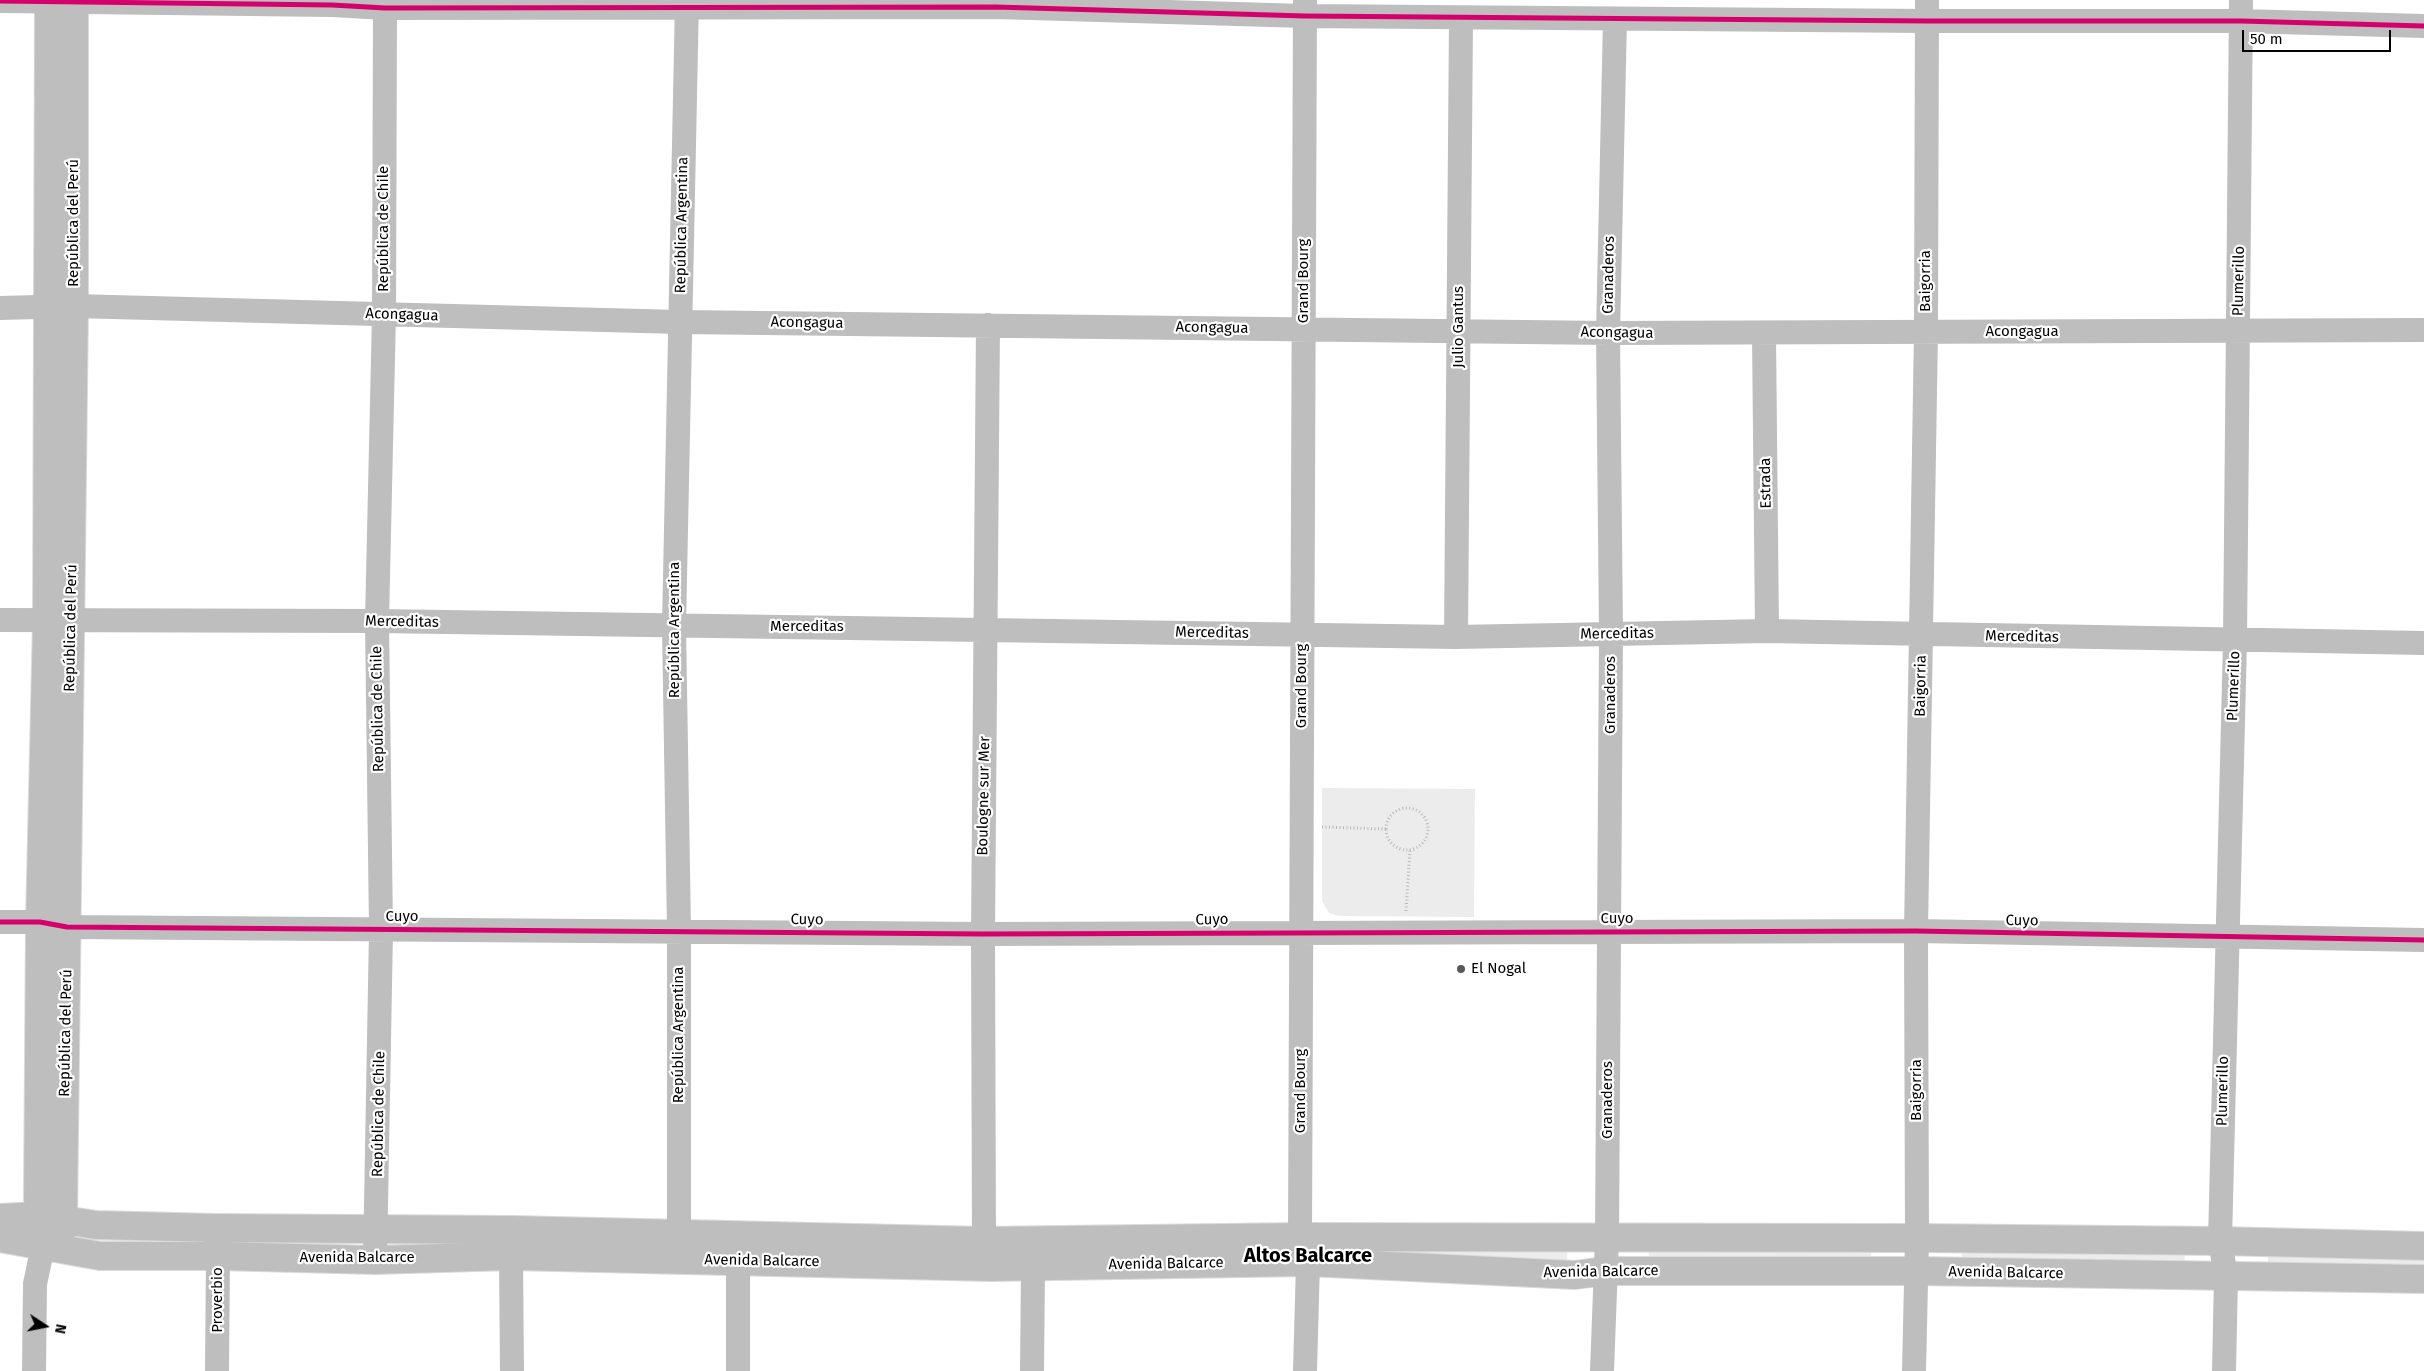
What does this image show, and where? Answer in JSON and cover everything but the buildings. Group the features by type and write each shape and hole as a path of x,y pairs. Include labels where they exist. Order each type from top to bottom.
{"main road":[{"name":"República del Perú","path":"43,1246 51,1218 67,927 59,620 61,0"},
{"name":"República del Perú","path":"51,1218 40,922 59,620"},
{"name":"Avenida Balcarce","path":"0,1218 51,1218 96,1225 377,1230 512,1243 738,1248 984,1241 1304,1250 1575,1276 1604,1271 1916,1271 2424,1279"},
{"name":"Avenida Balcarce","path":"0,1238 100,1256 218,1256 376,1260 512,1243"},
{"name":"Avenida Balcarce","path":"738,1248 991,1266 1033,1266 1304,1250 1607,1238 1917,1238 2220,1241 2424,1246"}],"street":[{"path":"0,1 332,3 385,8 687,4 996,3 1305,8 1461,18 1578,9 1615,19 1927,11 2241,10 2424,26"},
{"name":"República Argentina","path":"683,1247 674,626 687,4"},
{"name":"República de Chile","path":"376,1260 381,930 377,621 384,314 385,8"},
{"name":"Grand Bourg","path":"1305,8 1302,635 1305,1371"},
{"name":"Plumerillo","path":"2224,1371 2226,1276 2220,1241 2226,938 2235,641 2241,10"},
{"name":"Baigorria","path":"1914,1371 1917,1238 1916,931 1926,331 1927,11"},
{"name":"Julio Gantus","path":"1456,637 1461,18"},
{"name":"Granaderos","path":"1602,1371 1604,1271 1607,1238 1611,634 1608,333 1615,19"},
{"name":"Acongagua","path":"0,308 61,306 680,322 1608,333 1764,334 1926,331 2238,332 2424,330"},
{"name":"Boulogne sur Mer","path":"988,325 982,934 984,1241 991,1266"},
{"name":"Estrada","path":"1764,334 1767,632"},
{"name":"Merceditas","path":"0,620 377,621 1456,637 1767,632 2424,643"},
{"name":"Cuyo","path":"0,922 40,922 67,927 679,930 982,934 1916,931 2226,938 2424,940"},
{"name":"Proverbio","path":"215,1228 218,1256 217,1371"},
{"path":"512,1243 512,1371"},
{"name":"República del Perú","path":"34,1371 34,1284 43,1246"},
{"path":"738,1248 738,1371"},
{"path":"1032,1371 1033,1266"}],"path":[{"path":"1413,809 1424,818 1427,832 1422,844 1410,850 1404,850 1392,844 1386,829 1388,820 1399,810 1413,809"},
{"path":"1302,827 1386,829"},
{"path":"1404,932 1410,850"}],"shaded area":[{"path":"1322,788 1475,789 1474,917 1339,916 1329,913 1322,901"},
{"path":"100,1238 199,1239 199,1246 100,1245"},
{"path":"234,1240 347,1240 347,1247 234,1247"},
{"path":"1345,1248 1567,1250 1567,1266 1345,1264"},
{"path":"1649,1250 1871,1252 1871,1268 1649,1266"},
{"path":"1962,1250 2185,1254 2184,1270 1962,1266"},
{"path":"2268,1256 2424,1257 2424,1273 2268,1272"}],"cycle path":[{"path":"0,1 332,5 385,8 996,7 1305,16 1927,21 2241,21 2424,26"},
{"path":"0,922 40,922 67,927 983,934 1916,931 2424,940"}],"place":[{"name":"El Nogal","path":"1461,969"}],"district":[{"name":"Altos Balcarce","path":"1308,1256"}]}
